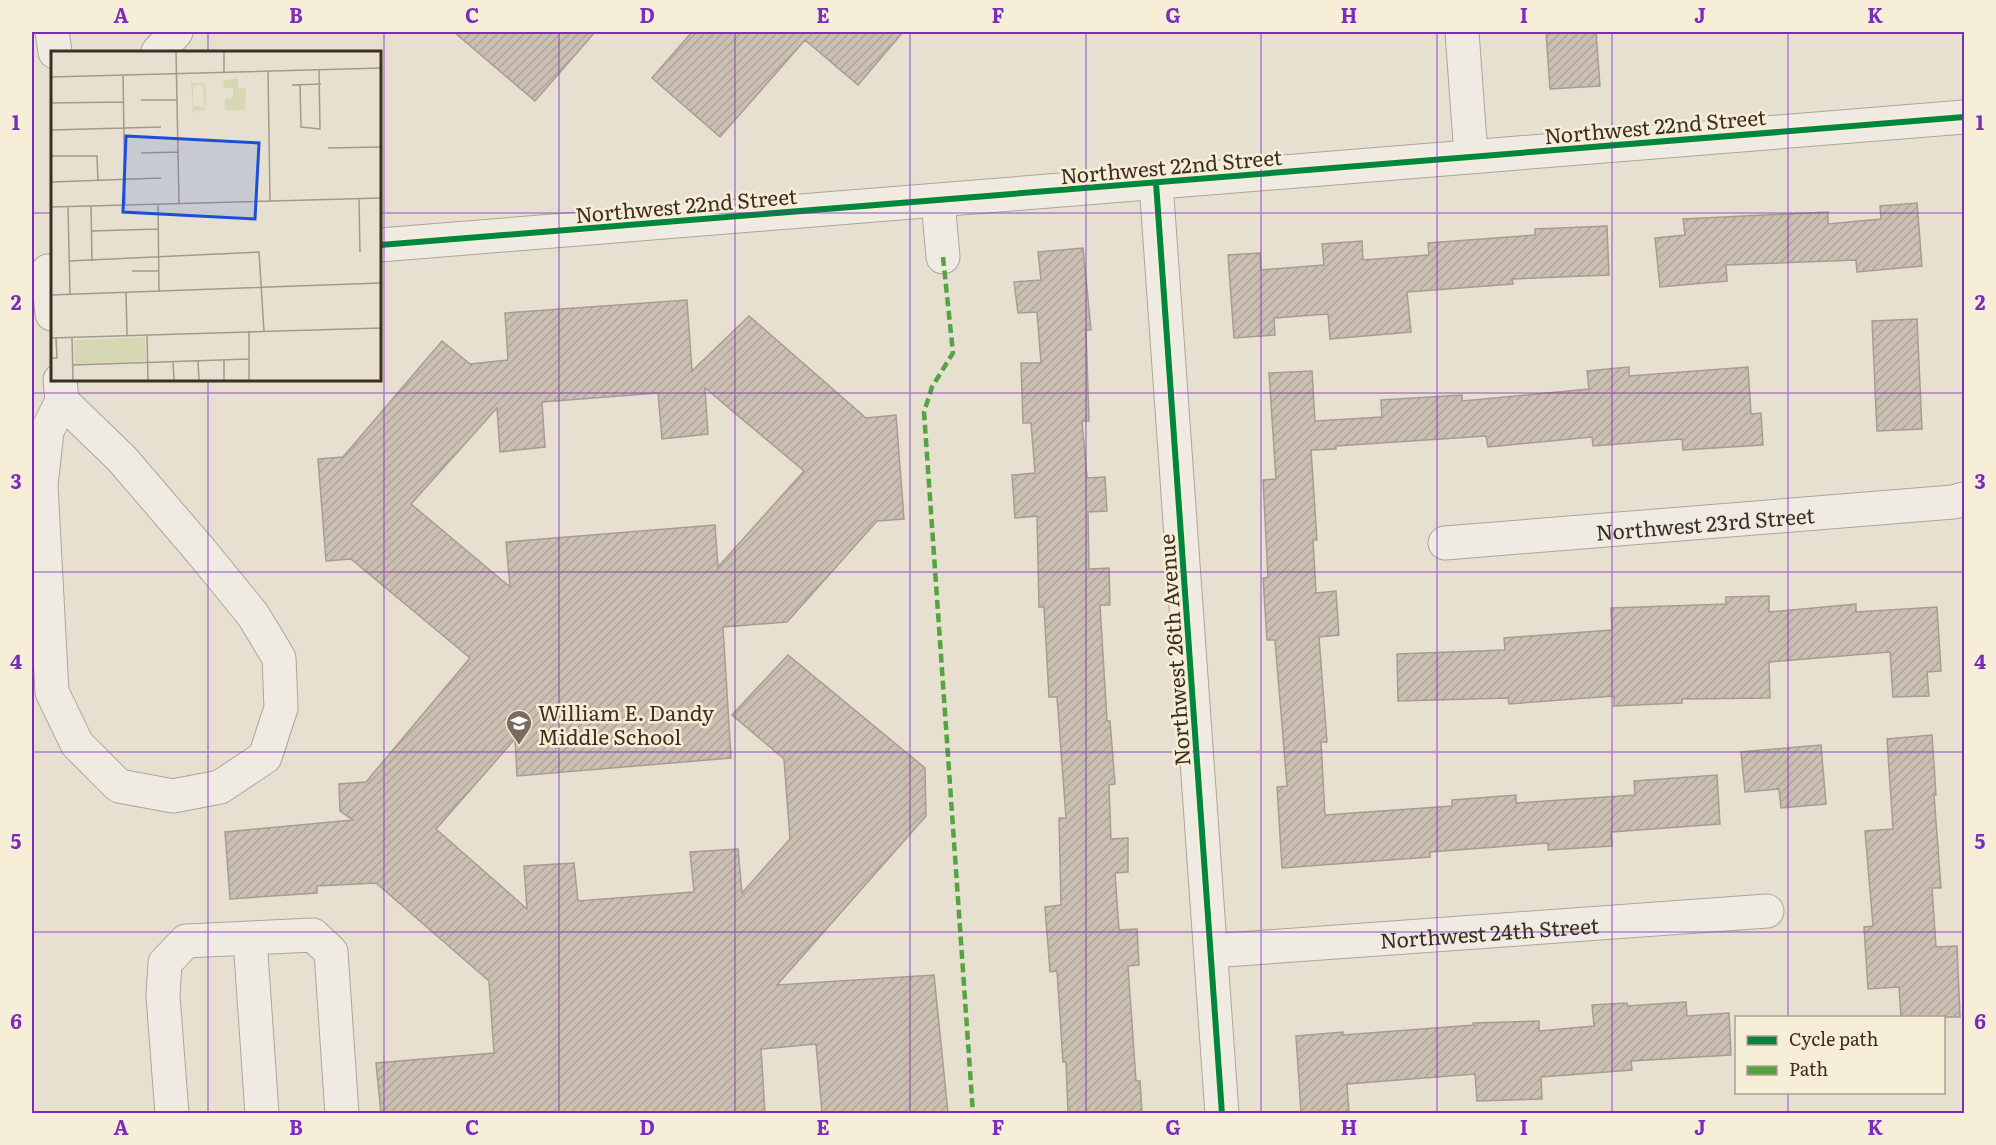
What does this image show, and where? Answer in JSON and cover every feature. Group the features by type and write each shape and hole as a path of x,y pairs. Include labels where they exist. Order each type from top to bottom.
{"street":[{"path":"52,32 55,51"},
{"path":"159,51 176,32"},
{"path":"1462,32 1471,156"},
{"name":"Northwest 22nd Street","path":"381,245 1965,117"},
{"name":"Northwest 26th Avenue","path":"1156,183 1222,1113"},
{"path":"938,201 943,257"},
{"path":"44,271 51,309"},
{"path":"61,390 200,550 253,615 279,658 281,708 265,757 220,787 173,796 119,786 77,744 52,692 41,485 46,431 61,390"},
{"name":"Northwest 23rd Street","path":"1445,543 1941,503 1965,499"},
{"name":"Northwest 24th Street","path":"1211,951 1767,911"},
{"path":"172,1113 163,996 165,963 186,941 313,935 331,952 342,1113"},
{"path":"250,939 262,1113"}],"building":[{"path":"454,32 595,32 535,101"},
{"path":"692,32 903,32 858,85 805,40 720,137 652,78"},
{"path":"1546,32 1596,32 1600,86 1550,89"},
{"path":"1917,203 1922,266 1857,272 1856,260 1726,265 1727,281 1660,287 1655,238 1685,235 1683,219 1828,212 1828,224 1881,219 1880,206"},
{"path":"1607,226 1609,275 1512,279 1513,284 1407,292 1411,332 1330,339 1328,314 1274,318 1275,335 1234,338 1228,255 1260,253 1261,270 1324,265 1322,244 1362,241 1363,260 1429,255 1428,243 1535,235 1535,229"},
{"path":"1083,248 1091,330 1086,330 1089,421 1082,421 1087,478 1105,477 1107,511 1088,512 1089,569 1109,568 1110,605 1100,605 1107,721 1110,721 1115,784 1109,785 1111,839 1128,838 1128,872 1115,873 1119,930 1137,929 1139,965 1128,966 1136,1081 1140,1081 1142,1113 1068,1113 1066,1062 1063,1062 1057,971 1050,972 1045,907 1061,905 1059,818 1066,818 1057,697 1049,697 1044,607 1039,607 1037,516 1015,518 1012,475 1035,473 1031,423 1023,423 1021,363 1041,363 1037,312 1018,313 1014,282 1041,280 1038,252"},
{"path":"687,300 692,371 749,316 866,418 896,415 904,519 877,521 787,622 723,627 731,758 517,776 515,739 436,829 527,909 524,866 574,863 578,901 694,892 690,852 738,849 742,893 790,839 784,759 732,715 788,655 925,768 926,816 777,985 934,975 948,1113 822,1113 816,1044 761,1049 765,1113 381,1113 376,1063 494,1053 489,981 376,883 317,886 317,893 230,899 225,832 353,820 340,811 339,784 366,782 470,658 351,559 326,561 318,459 343,457 442,341 470,364 508,360 505,313","holes":["705,388 804,471 718,567 715,525 506,542 510,587 411,504 497,408 500,452 545,447 542,402 658,393 662,439 708,434"]},
{"path":"1917,319 1922,429 1877,431 1872,321"},
{"path":"1629,367 1629,376 1748,367 1751,414 1761,413 1763,445 1683,450 1682,439 1593,446 1592,437 1488,447 1486,436 1336,446 1336,449 1311,450 1317,540 1313,540 1316,593 1336,591 1339,635 1319,637 1327,742 1321,742 1325,815 1452,806 1452,800 1516,795 1516,803 1635,795 1634,781 1717,775 1720,824 1611,832 1612,846 1548,850 1548,843 1430,852 1430,857 1282,868 1277,787 1287,786 1275,640 1267,640 1263,578 1268,577 1263,480 1276,479 1269,373 1312,371 1315,421 1382,417 1381,400 1462,395 1462,401 1589,389 1587,371"},
{"path":"1769,596 1769,612 1856,604 1856,612 1937,607 1941,671 1927,672 1929,696 1893,697 1890,652 1769,662 1770,698 1682,699 1682,703 1614,706 1614,696 1509,704 1508,698 1398,701 1397,654 1505,650 1504,638 1612,630 1611,608 1726,604 1726,597"},
{"path":"1932,735 1941,888 1932,888 1936,947 1957,946 1960,1017 1901,1016 1899,987 1868,989 1864,927 1873,926 1865,831 1893,829 1887,739"},
{"path":"1821,745 1826,804 1781,808 1779,789 1745,792 1741,752"},
{"path":"1686,1002 1687,1016 1729,1013 1731,1055 1631,1061 1632,1070 1541,1077 1542,1099 1477,1101 1475,1074 1347,1084 1349,1113 1301,1113 1296,1036 1343,1032 1343,1035 1474,1025 1473,1023 1539,1021 1539,1031 1594,1026 1592,1005 1627,1003 1627,1006"}],"marked path":[{"path":"943,257 953,353 932,387 924,412 973,1114"}],"cycle path":[{"path":"381,245 1964,117"},
{"path":"1156,183 1222,1114"}],"place":[{"name":"William E. Dandy Middle School","path":"519,746"}]}
